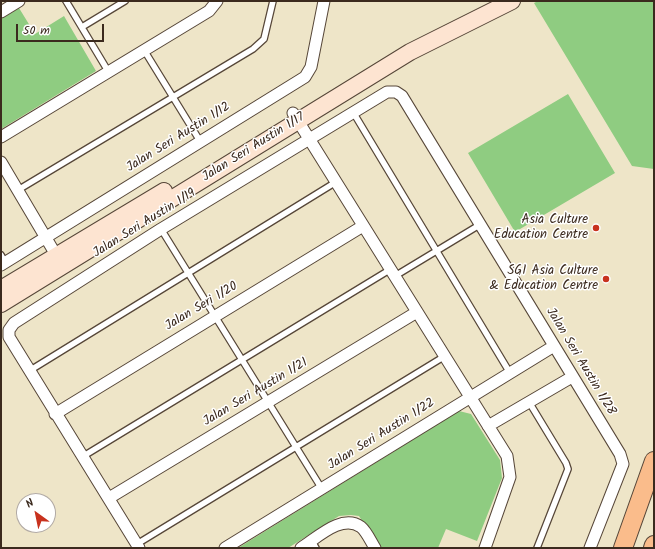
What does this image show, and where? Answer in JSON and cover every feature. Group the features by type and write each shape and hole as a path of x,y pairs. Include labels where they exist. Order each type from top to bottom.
{"main road":[{"path":"623,548 654,461"}],"street":[{"path":"1,12 19,1"},
{"path":"1,137 144,49 210,12 217,1"},
{"name":"Jalan Seri Austin 1/12","path":"2,261 46,237 305,77 311,67 324,1"},
{"name":"Jalan Seri Austin 1/17","path":"296,117 403,47 496,1"},
{"name":"Jalan Seri Austin 1/17","path":"1,304 60,261 296,117 410,52 512,1"},
{"name":"Jalan Seri Austin 1/19","path":"29,371 9,337 9,330 14,323 161,229 387,92 396,92 402,96"},
{"name":"Jalan Seri Austin 1/28","path":"402,96 620,454 623,464 590,548"},
{"path":"296,117 507,456 510,477 485,548"},
{"path":"1,162 60,261"},
{"name":"Jalan Seri 1/20","path":"55,414 364,226"},
{"name":"Jalan Seri Austin 1/17","path":"1,289 60,261"},
{"name":"Jalan Seri Austin 1/21","path":"109,498 417,312"},
{"name":"Jalan Seri Austin 1/22","path":"225,548 554,346"},
{"path":"29,371 138,546"},
{"path":"488,426 572,377"},
{"path":"300,548 314,545 342,523 352,522 362,528 375,548"}],"lane":[{"path":"66,1 108,71"},
{"path":"82,27 125,1"},
{"path":"18,190 260,44 264,39 273,1"},
{"path":"144,49 200,141"},
{"path":"353,112 510,373"},
{"path":"29,371 336,182"},
{"path":"82,458 242,360 393,273 437,251 481,224"},
{"path":"161,229 322,489"},
{"path":"138,546 445,356"},
{"path":"529,402 566,463 568,469 537,548"}],"green space":[{"path":"538,1 654,1 654,169 632,166 534,3"},
{"path":"19,8 35,34 64,16 96,71 1,129 1,19"},
{"path":"568,94 615,173 515,232 468,153"},
{"path":"459,411 471,414 500,460 502,478 477,541 446,529 438,548 380,548 359,516 351,515 339,516 288,548 238,548"}],"place":[{"name":"Asia Culture Education Centre","path":"596,228"},
{"name":"SGI Asia Culture & Education Centre","path":"606,279"}]}
